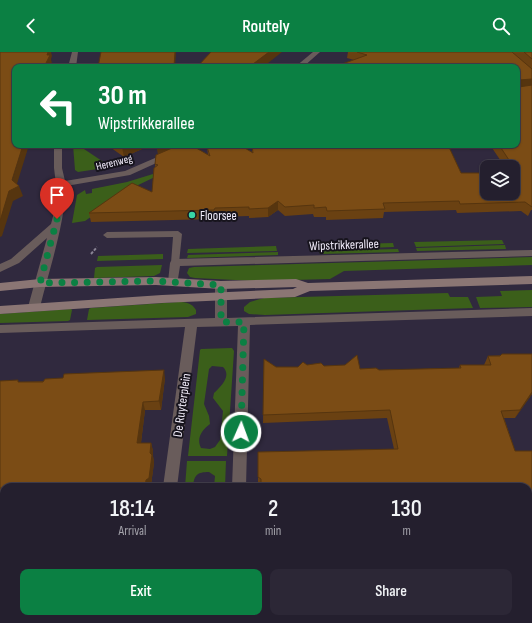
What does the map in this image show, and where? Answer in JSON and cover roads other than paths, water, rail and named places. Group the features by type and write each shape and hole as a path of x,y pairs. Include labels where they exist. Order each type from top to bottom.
{"main road":[{"path":"0,310 221,290 295,292 308,287 532,280"},
{"path":"0,287 40,283 173,282 221,290"}],"street":[{"path":"73,64 75,52"},
{"path":"303,64 317,52"},
{"path":"34,307 60,209 61,184 58,168 58,148"},
{"name":"Herenweg","path":"61,184 127,173 185,148"},
{"path":"0,268 15,261 56,225"},
{"name":"Wipstrikkerallee","path":"175,263 532,253"},
{"path":"173,282 175,263"},
{"path":"221,290 221,322"},
{"path":"0,329 532,312"},
{"path":"239,483 244,322"},
{"name":"De Ruyterplein","path":"171,483 191,323"}],"lane":[{"path":"107,235 178,234 175,263"}],"place":[{"name":"Floorsee","path":"192,215"}]}
